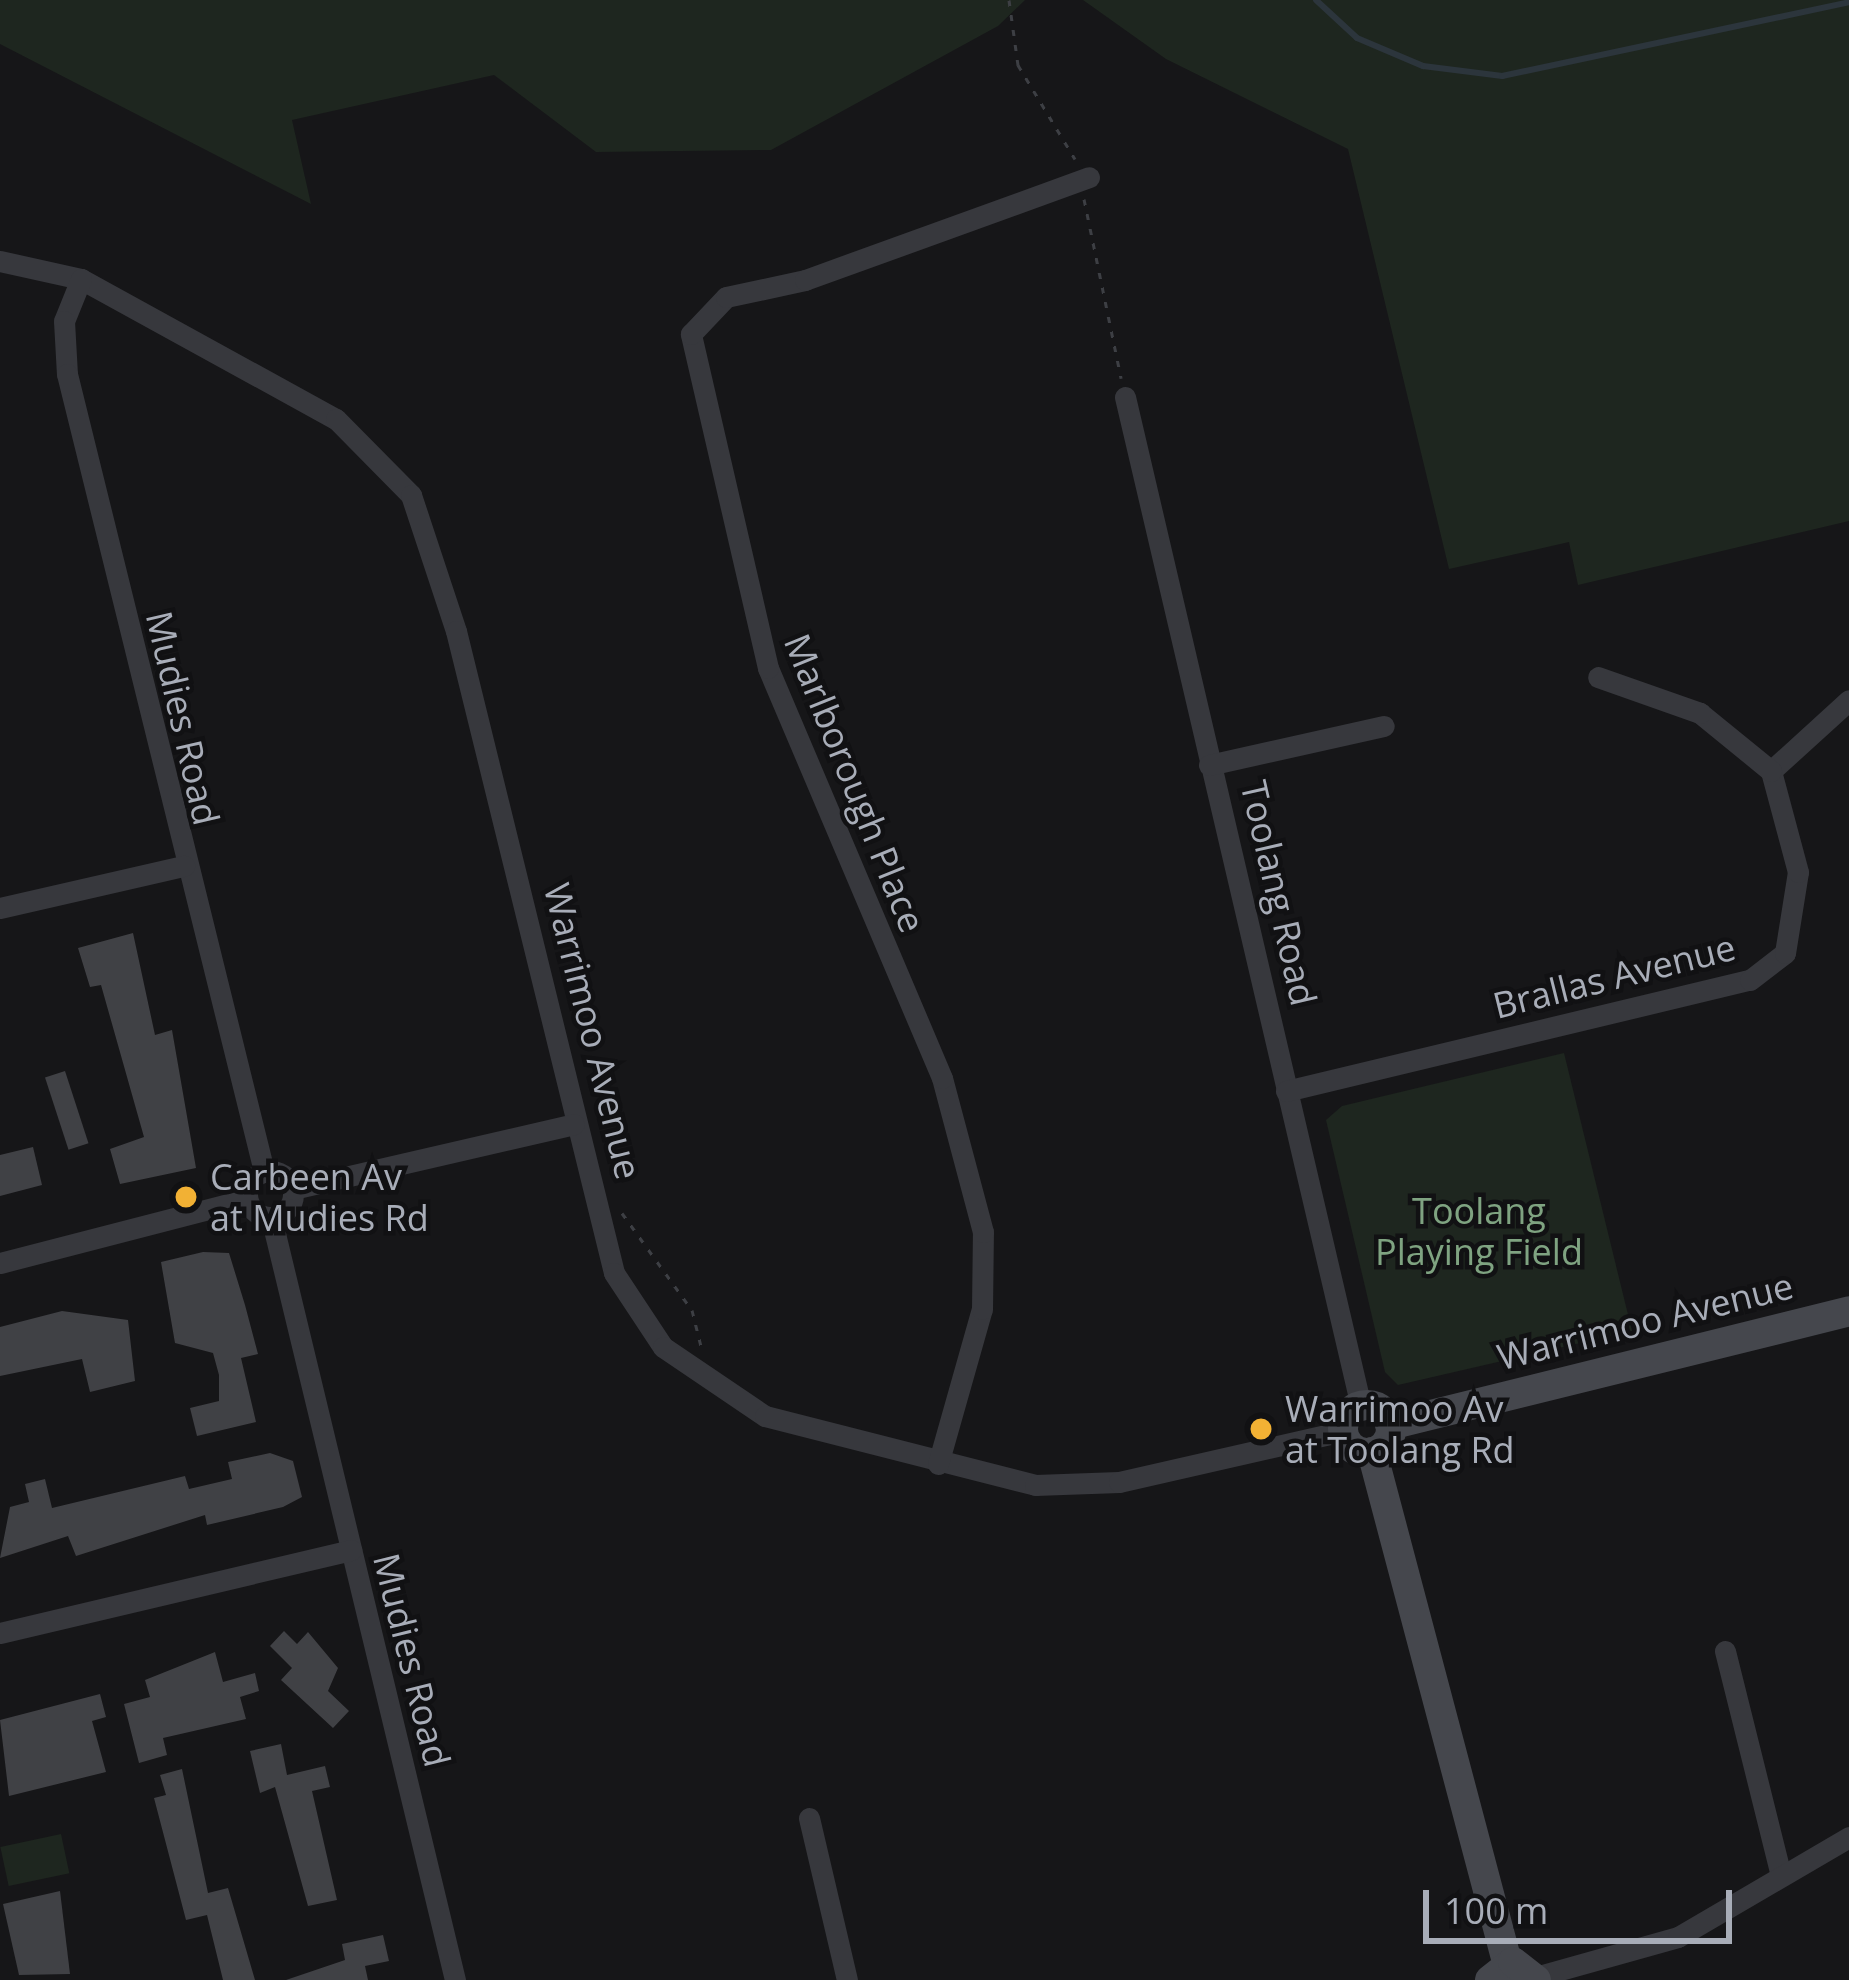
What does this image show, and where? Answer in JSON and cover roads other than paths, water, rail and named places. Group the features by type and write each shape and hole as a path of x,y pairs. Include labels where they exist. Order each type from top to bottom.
{"street":[{"name":"Marlborough Place","path":"938,1464 982,1309 982,1232 942,1078 768,668 691,334 727,297 1089,177"},
{"name":"Warrimoo Avenue","path":"0,261 81,279 336,419 411,496 456,632 614,1273 663,1348 765,1416 938,1464 1077,1486 1352,1418"},
{"name":"Mudies Road","path":"81,279 64,321 67,374 184,866 264,1171"},
{"name":"Toolang Road","path":"1125,397 1286,1090 1352,1418"},
{"path":"1598,677 1700,713 1771,771 1849,700"},
{"path":"1209,765 1384,726"},
{"name":"Brallas Avenue","path":"1286,1090 1750,980 1785,953 1799,914 1771,771"},
{"path":"0,908 184,866"},
{"path":"248,1199 271,1217 293,1189 574,1124"},
{"path":"0,1263 248,1199 264,1171 293,1189"},
{"name":"Mudies Road","path":"271,1217 455,1980"},
{"name":"Warrimoo Avenue","path":"1390,1425 1849,1311"},
{"path":"1352,1418 1390,1425 1372,1452"},
{"path":"1352,1418 1372,1452 1499,1971 1536,1979 1678,1937 1849,1837"},
{"path":"0,1634 351,1550"},
{"path":"1725,1651 1780,1875"},
{"path":"809,1818 847,1980"}],"waterway":[{"path":"1316,0 1357,38 1423,66 1502,76 1849,2"}],"place":[{"name":"Carbeen Av at Mudies Rd","path":"186,1197"},
{"name":"Warrimoo Av at Toolang Rd","path":"1261,1429"}],"park label":[{"name":"Toolang Playing Field","path":"1479,1230"}]}
